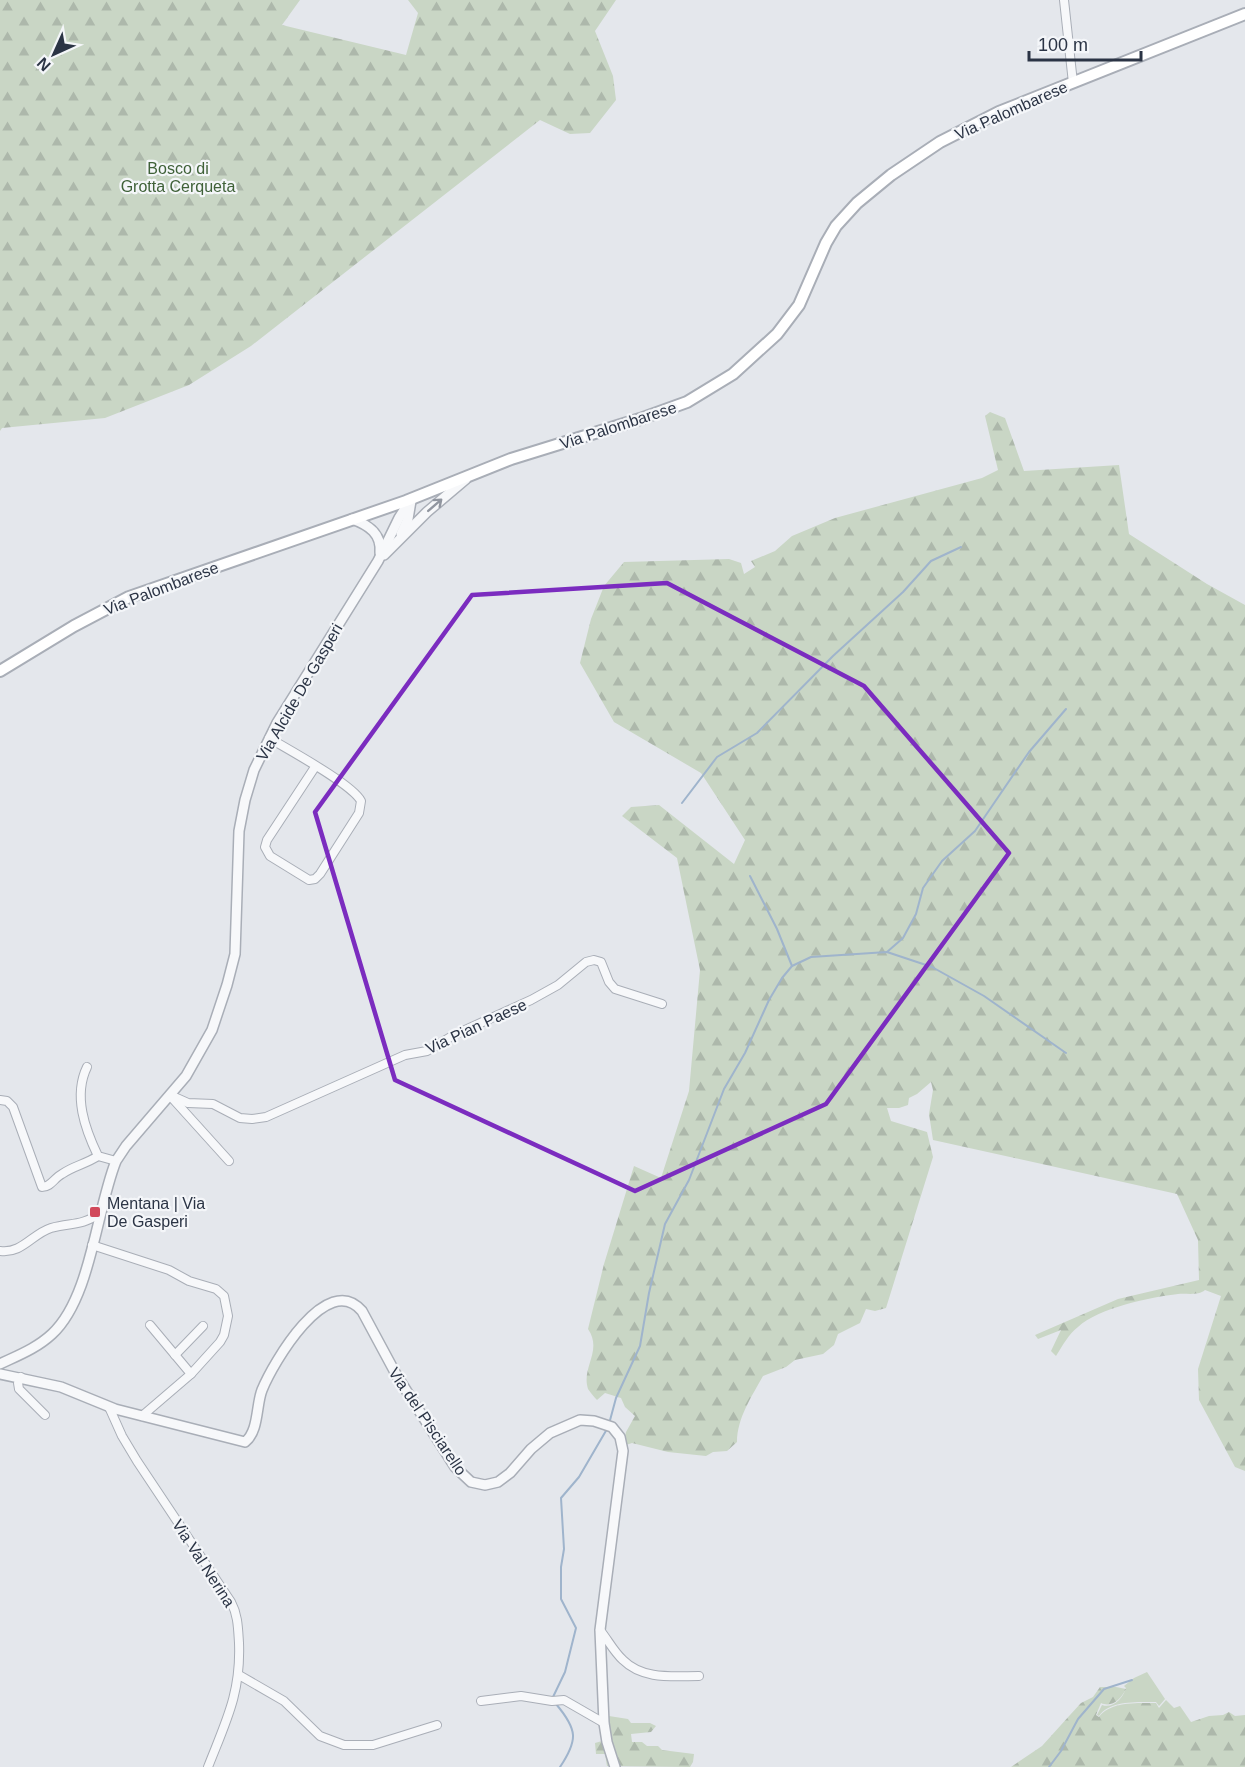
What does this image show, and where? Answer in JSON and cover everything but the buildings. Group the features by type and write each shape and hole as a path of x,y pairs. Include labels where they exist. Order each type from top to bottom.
{"main road":[{"name":"Via Palombarese","path":"0,670 81,622 129,597 411,499 522,455 666,411 692,399 728,377 768,344 789,320 831,234 845,215 869,193 947,138 999,112 1245,14"}],"street":[{"path":"1064,0 1073,83"},
{"name":"Via Alcide De Gasperi","path":"378,561 427,512 472,474"},
{"name":"Via Alcide De Gasperi","path":"396,544 407,522 411,499"},
{"name":"Via Alcide De Gasperi","path":"0,1364 37,1346 64,1321 78,1294 116,1161 188,1072 217,1019 237,939 240,824 252,777 269,738 378,561 411,499"},
{"path":"352,519 369,527 379,537 381,549 378,561"},
{"path":"269,738 315,767 356,793 362,804 359,813 320,874 315,879 309,880 303,879 270,856 265,847 267,840 315,767"},
{"name":"Via Pian Paese","path":"170,1095 188,1103 213,1104 240,1118 266,1117 405,1055 428,1051 454,1035 537,997 558,985 591,960 601,962 609,982 615,989 662,1004"},
{"path":"87,1067 80,1085 83,1120 98,1156"},
{"path":"170,1095 229,1161"},
{"path":"0,1100 8,1101 13,1107 42,1187 48,1187 61,1174 98,1156 116,1161"},
{"path":"0,1251 14,1250 49,1229 79,1224 101,1213"},
{"path":"92,1245 165,1268 189,1281 216,1289 222,1294 228,1313 224,1335 218,1345 191,1374 142,1416"},
{"name":"Via del Pisciarello","path":"0,1374 66,1388 109,1407 240,1442 247,1441 251,1436 264,1385 298,1330 323,1307 345,1300 354,1303 362,1311 397,1376 455,1467 471,1482 488,1485 501,1480 537,1444 561,1427 583,1420 607,1424 620,1437 623,1455 600,1630 604,1723 615,1767"},
{"path":"150,1325 191,1374"},
{"path":"175,1355 203,1326"},
{"path":"21,1377 18,1383 19,1389 45,1415"},
{"name":"Via Val Nerina","path":"109,1407 120,1433 137,1461 233,1606 238,1623 239,1675 230,1710 208,1767"},
{"path":"600,1630 620,1658 637,1670 652,1675 699,1676"},
{"path":"239,1675 284,1701 320,1736 344,1746 373,1745 437,1725"},
{"path":"481,1701 521,1696 552,1701 564,1700 604,1723"}],"highlighted area":[{"path":"667,583 864,686 1009,853 826,1104 635,1191 395,1080 315,812 472,595"}],"green space":[{"name":"Bosco di Grotta Cerqueta","path":"0,0 300,0 282,25 406,55 418,13 408,0 616,0 595,31 613,76 616,100 590,133 570,134 540,120 251,346 189,385 105,418 2,428 0,431"},
{"path":"990,412 1005,418 1024,471 1119,465 1129,534 1207,584 1245,605 1245,1471 1235,1467 1199,1400 1198,1369 1221,1296 1205,1290 1196,1294 1154,1298 1111,1309 1087,1320 1078,1327 1068,1337 1056,1356 1051,1351 1061,1330 1038,1339 1035,1335 1118,1299 1199,1280 1198,1240 1177,1194 933,1140 929,1114 933,1090 931,1082 909,1098 908,1105 887,1108 891,1121 927,1132 933,1157 886,1308 875,1311 866,1309 860,1323 838,1334 834,1345 823,1354 795,1360 786,1367 763,1376 742,1416 737,1442 727,1451 713,1452 706,1456 668,1452 632,1443 623,1446 626,1432 635,1416 625,1407 621,1398 605,1393 597,1400 588,1389 587,1373 593,1345 588,1329 604,1264 634,1166 661,1178 689,1091 700,970 677,858 622,816 631,807 659,805 734,864 745,840 701,773 614,722 580,663 591,619 604,586 624,562 729,559 741,563 744,574 755,567 751,561 775,551 792,536 835,518 982,478 998,470 985,416"},
{"path":"1147,1672 1165,1699 1159,1706 1156,1702 1125,1703 1110,1707 1099,1716 1097,1715 1102,1705 1114,1704 1120,1699 1126,1688 1124,1686"},
{"path":"1100,1687 1126,1689 1116,1702 1101,1703 1096,1715 1099,1717 1110,1708 1117,1706 1156,1703 1159,1708 1166,1700 1174,1708 1180,1706 1191,1722 1229,1712 1235,1716 1245,1715 1245,1767 1011,1767 1042,1746 1081,1703 1093,1697"},
{"path":"609,1716 628,1719 631,1723 650,1723 656,1726 651,1732 631,1734 632,1742 658,1746 662,1750 694,1754 693,1762 690,1767 607,1766 605,1754 596,1754 595,1743 602,1741 609,1728"}],"waterway":[{"path":"682,803 717,757 757,733 833,656 903,592 931,561 961,547"},
{"path":"887,952 903,938 916,914 923,888 942,861 975,831 1029,752 1066,709"},
{"path":"750,876 777,929 792,966"},
{"path":"609,1424 616,1398 640,1346 649,1293 665,1224 689,1180 724,1089 745,1053 769,1000 792,966 811,957 887,952 932,967 984,996 1066,1053"},
{"path":"553,1697 565,1672 576,1628 561,1599 561,1567 564,1549 561,1498 579,1477 607,1429"},
{"path":"1049,1767 1061,1751 1078,1719 1104,1689 1132,1680"},
{"path":"556,1704 572,1728 573,1735 570,1749 560,1767"}],"place":[{"name":"Mentana | Via De Gasperi","path":"95,1212"}]}
